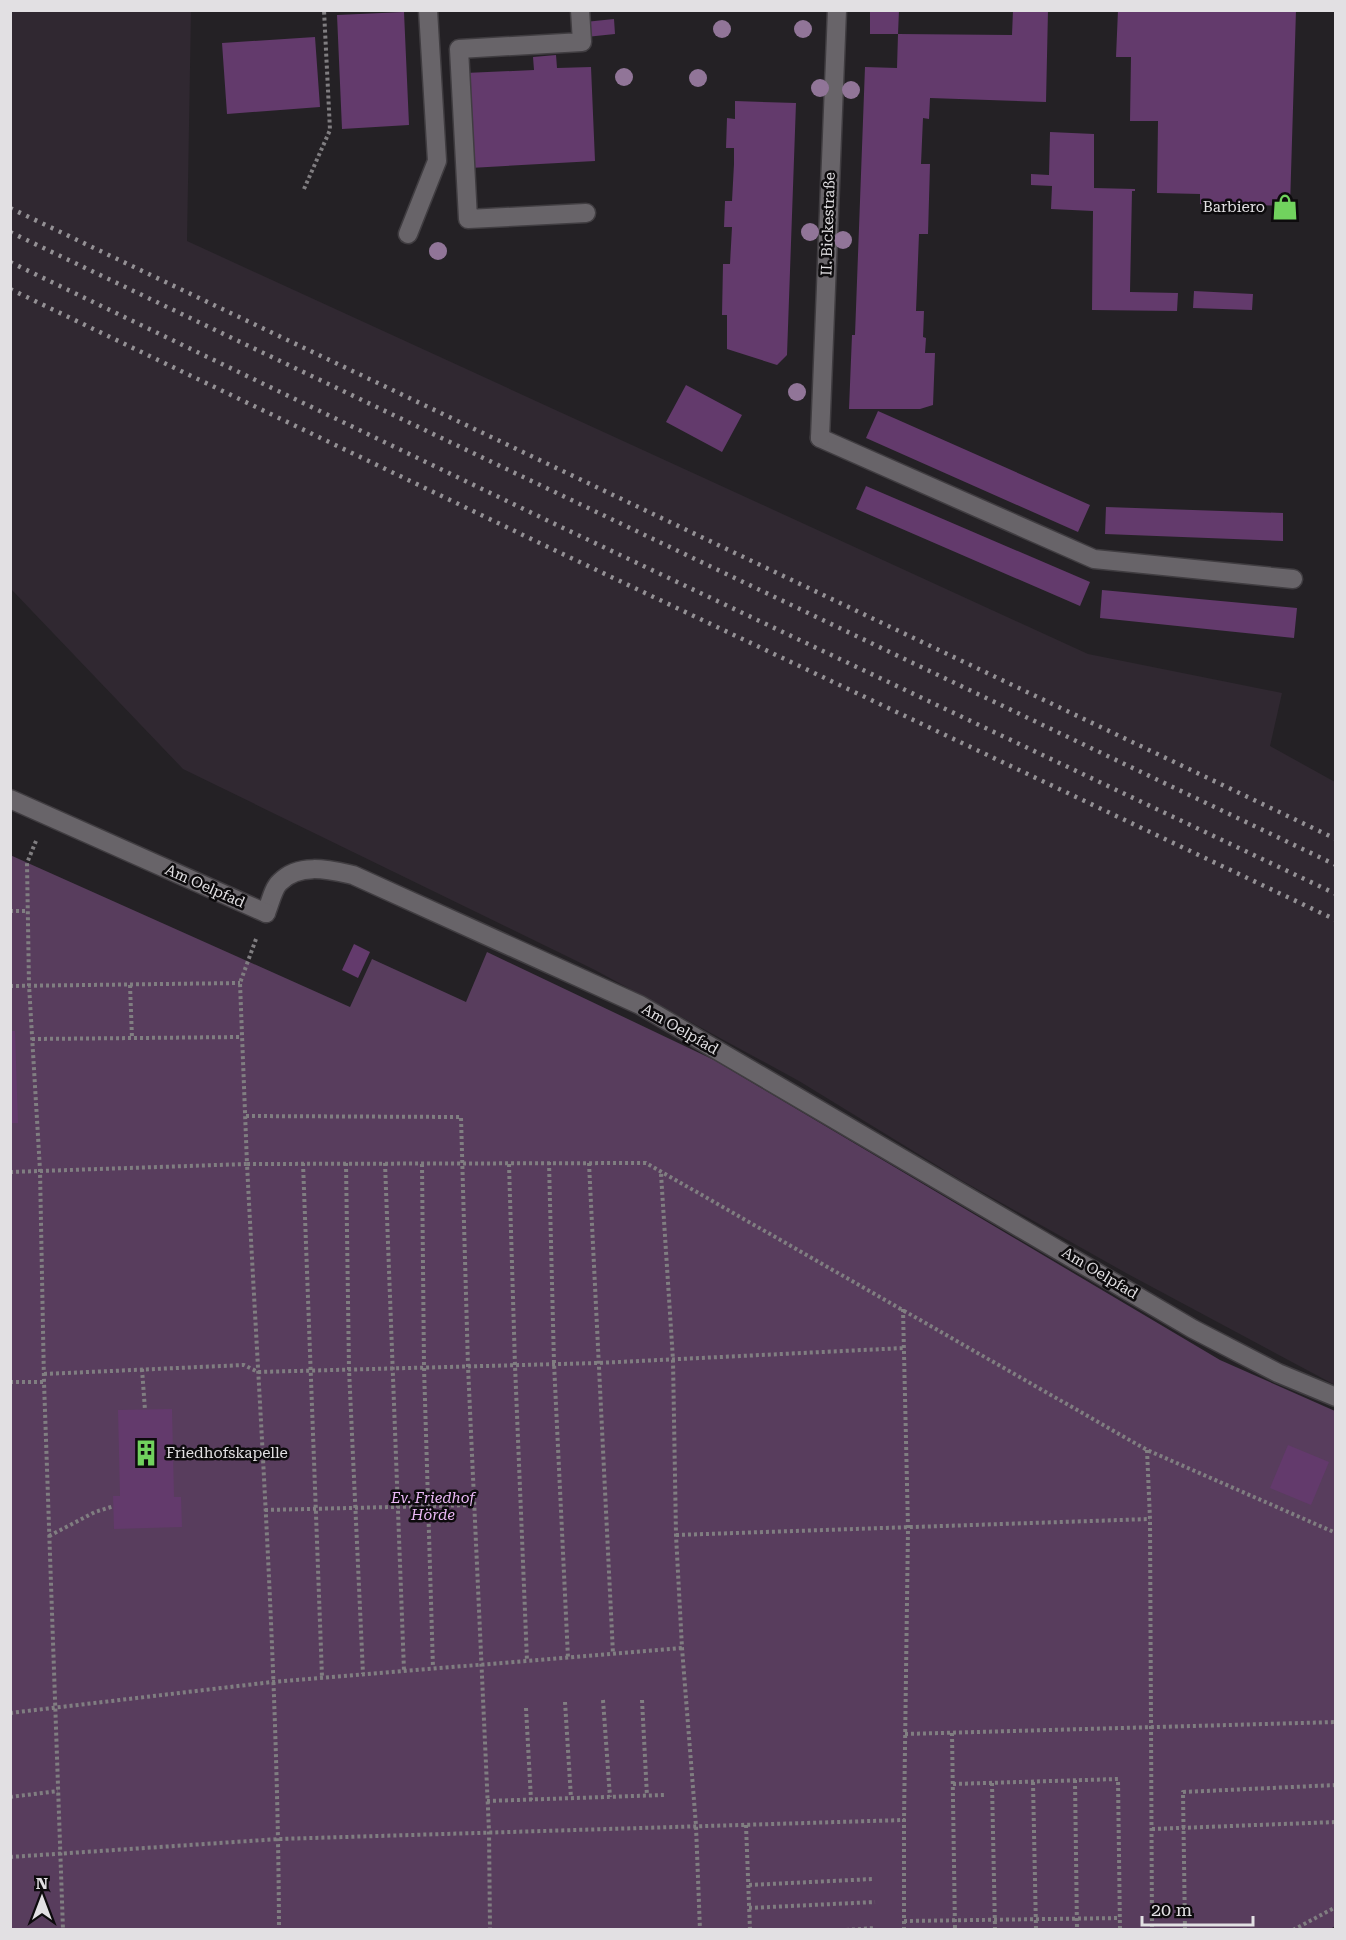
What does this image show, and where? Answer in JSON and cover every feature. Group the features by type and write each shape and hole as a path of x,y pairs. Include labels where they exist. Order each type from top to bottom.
{"street":[{"path":"408,234 437,161 428,10"},
{"path":"580,10 582,42 459,48 468,219 586,213"},
{"name":"II. Bickestraße","path":"837,10 820,438 1094,559 1293,579"},
{"name":"Am Oelpfad","path":"10,799 266,913 279,882 299,870 327,869 353,875 650,1011 1193,1329 1278,1373 1335,1397"}],"path":[{"path":"304,189 330,130 324,10"},
{"path":"32,848 27,863 29,985 40,1170 44,1382 63,1929"},
{"path":"10,911 27,911"},
{"path":"248,962 240,983 279,1839 279,1929"},
{"path":"10,986 240,983"},
{"path":"130,985 132,1039"},
{"path":"32,1039 242,1037"},
{"path":"246,1116 461,1118 468,1366 489,1831 490,1929"},
{"path":"549,1162 554,1363 568,1658"},
{"path":"10,1172 303,1163 646,1163 1148,1450 1335,1533"},
{"path":"303,1163 322,1677"},
{"path":"346,1163 350,1370 363,1674"},
{"path":"386,1163 404,1671"},
{"path":"589,1163 613,1654"},
{"path":"422,1164 424,1367 433,1668"},
{"path":"509,1164 514,1365 527,1661"},
{"path":"662,1173 673,1360 676,1535 696,1826 700,1929"},
{"path":"903,1309 908,1528 904,1929"},
{"path":"44,1374 244,1365 258,1372 598,1363 904,1348"},
{"path":"142,1370 145,1410"},
{"path":"10,1382 44,1382"},
{"path":"1148,1450 1152,1929"},
{"path":"265,1510 474,1505"},
{"path":"50,1536 95,1512 114,1506"},
{"path":"676,1535 1150,1519"},
{"path":"10,1713 322,1677 682,1648"},
{"path":"603,1700 610,1797"},
{"path":"642,1700 648,1796"},
{"path":"565,1702 571,1798"},
{"path":"526,1708 531,1800"},
{"path":"905,1734 1335,1722"},
{"path":"952,1733 955,1929"},
{"path":"952,1784 1118,1779 1120,1929"},
{"path":"1075,1780 1077,1929"},
{"path":"1033,1782 1036,1929"},
{"path":"992,1783 995,1929"},
{"path":"1185,1929 1183,1792 1335,1785"},
{"path":"10,1797 58,1791"},
{"path":"487,1801 664,1795"},
{"path":"10,1857 279,1839 904,1820"},
{"path":"1152,1830 1335,1822"},
{"path":"746,1825 750,1929"},
{"path":"749,1885 873,1878"},
{"path":"749,1908 875,1902"},
{"path":"1293,1929 1335,1907"},
{"path":"904,1921 1120,1918"},
{"path":"846,1929 875,1928"}],"shaded area":[{"path":"11,11 191,11 187,241 1088,654 1282,693 1270,746 1335,782 1335,1385 1126,1273 959,1179 799,1081 595,970 183,769 11,589"}],"green space":[{"name":"Ev. Friedhof Hörde","path":"10,855 350,1007 372,959 466,1002 487,952 714,1060 1220,1360 1335,1411 1335,1926 1329,1930 11,1929"}],"building":[{"path":"870,10 899,10 898,34 870,34"},
{"path":"1013,10 1048,10 1046,102 930,98 929,119 923,118 921,164 930,164 928,234 919,234 916,311 924,311 925,353 935,353 933,405 920,409 849,409 852,335 855,335 865,67 897,68 898,34 1012,35"},
{"path":"1118,10 1296,10 1290,206 1200,204 1200,194 1157,193 1158,121 1130,121 1131,57 1116,57"},
{"path":"404,12 409,125 342,129 337,15"},
{"path":"614,19 615,34 586,37 585,22"},
{"path":"315,37 320,107 227,114 222,43"},
{"path":"556,55 557,68 591,67 595,161 470,168 465,73 534,70 533,57"},
{"path":"735,101 796,103 787,355 777,365 727,349 727,315 722,315 723,264 730,264 732,227 724,227 725,201 732,201 734,148 726,148 727,118 735,119"},
{"path":"1050,132 1094,134 1094,188 1135,189 1132,191 1130,292 1178,293 1177,311 1092,310 1093,211 1051,209 1052,186 1031,185 1031,174 1049,175"},
{"path":"1194,291 1253,294 1252,310 1193,308"},
{"path":"686,385 742,415 722,452 666,422"},
{"path":"878,411 1090,505 1078,532 866,438"},
{"path":"866,486 1090,582 1080,606 856,509"},
{"path":"1106,507 1283,513 1283,541 1105,534"},
{"path":"1102,590 1297,608 1294,638 1100,618"},
{"path":"354,944 370,952 358,978 342,970"},
{"path":"10,1031 15,1031 18,1123 10,1123"},
{"name":"Friedhofskapelle","path":"172,1409 174,1497 181,1497 182,1527 114,1529 113,1496 120,1496 118,1410"},
{"path":"1288,1445 1329,1462 1311,1505 1270,1488"}],"railway":[{"path":"10,208 1336,839"},
{"path":"10,232 1336,865"},
{"path":"10,262 559,526 1336,894"},
{"path":"10,289 1336,920"}],"place":[{"name":"Barbiero","path":"1285,207"},
{"name":"Friedhofskapelle","path":"146,1453"}]}
